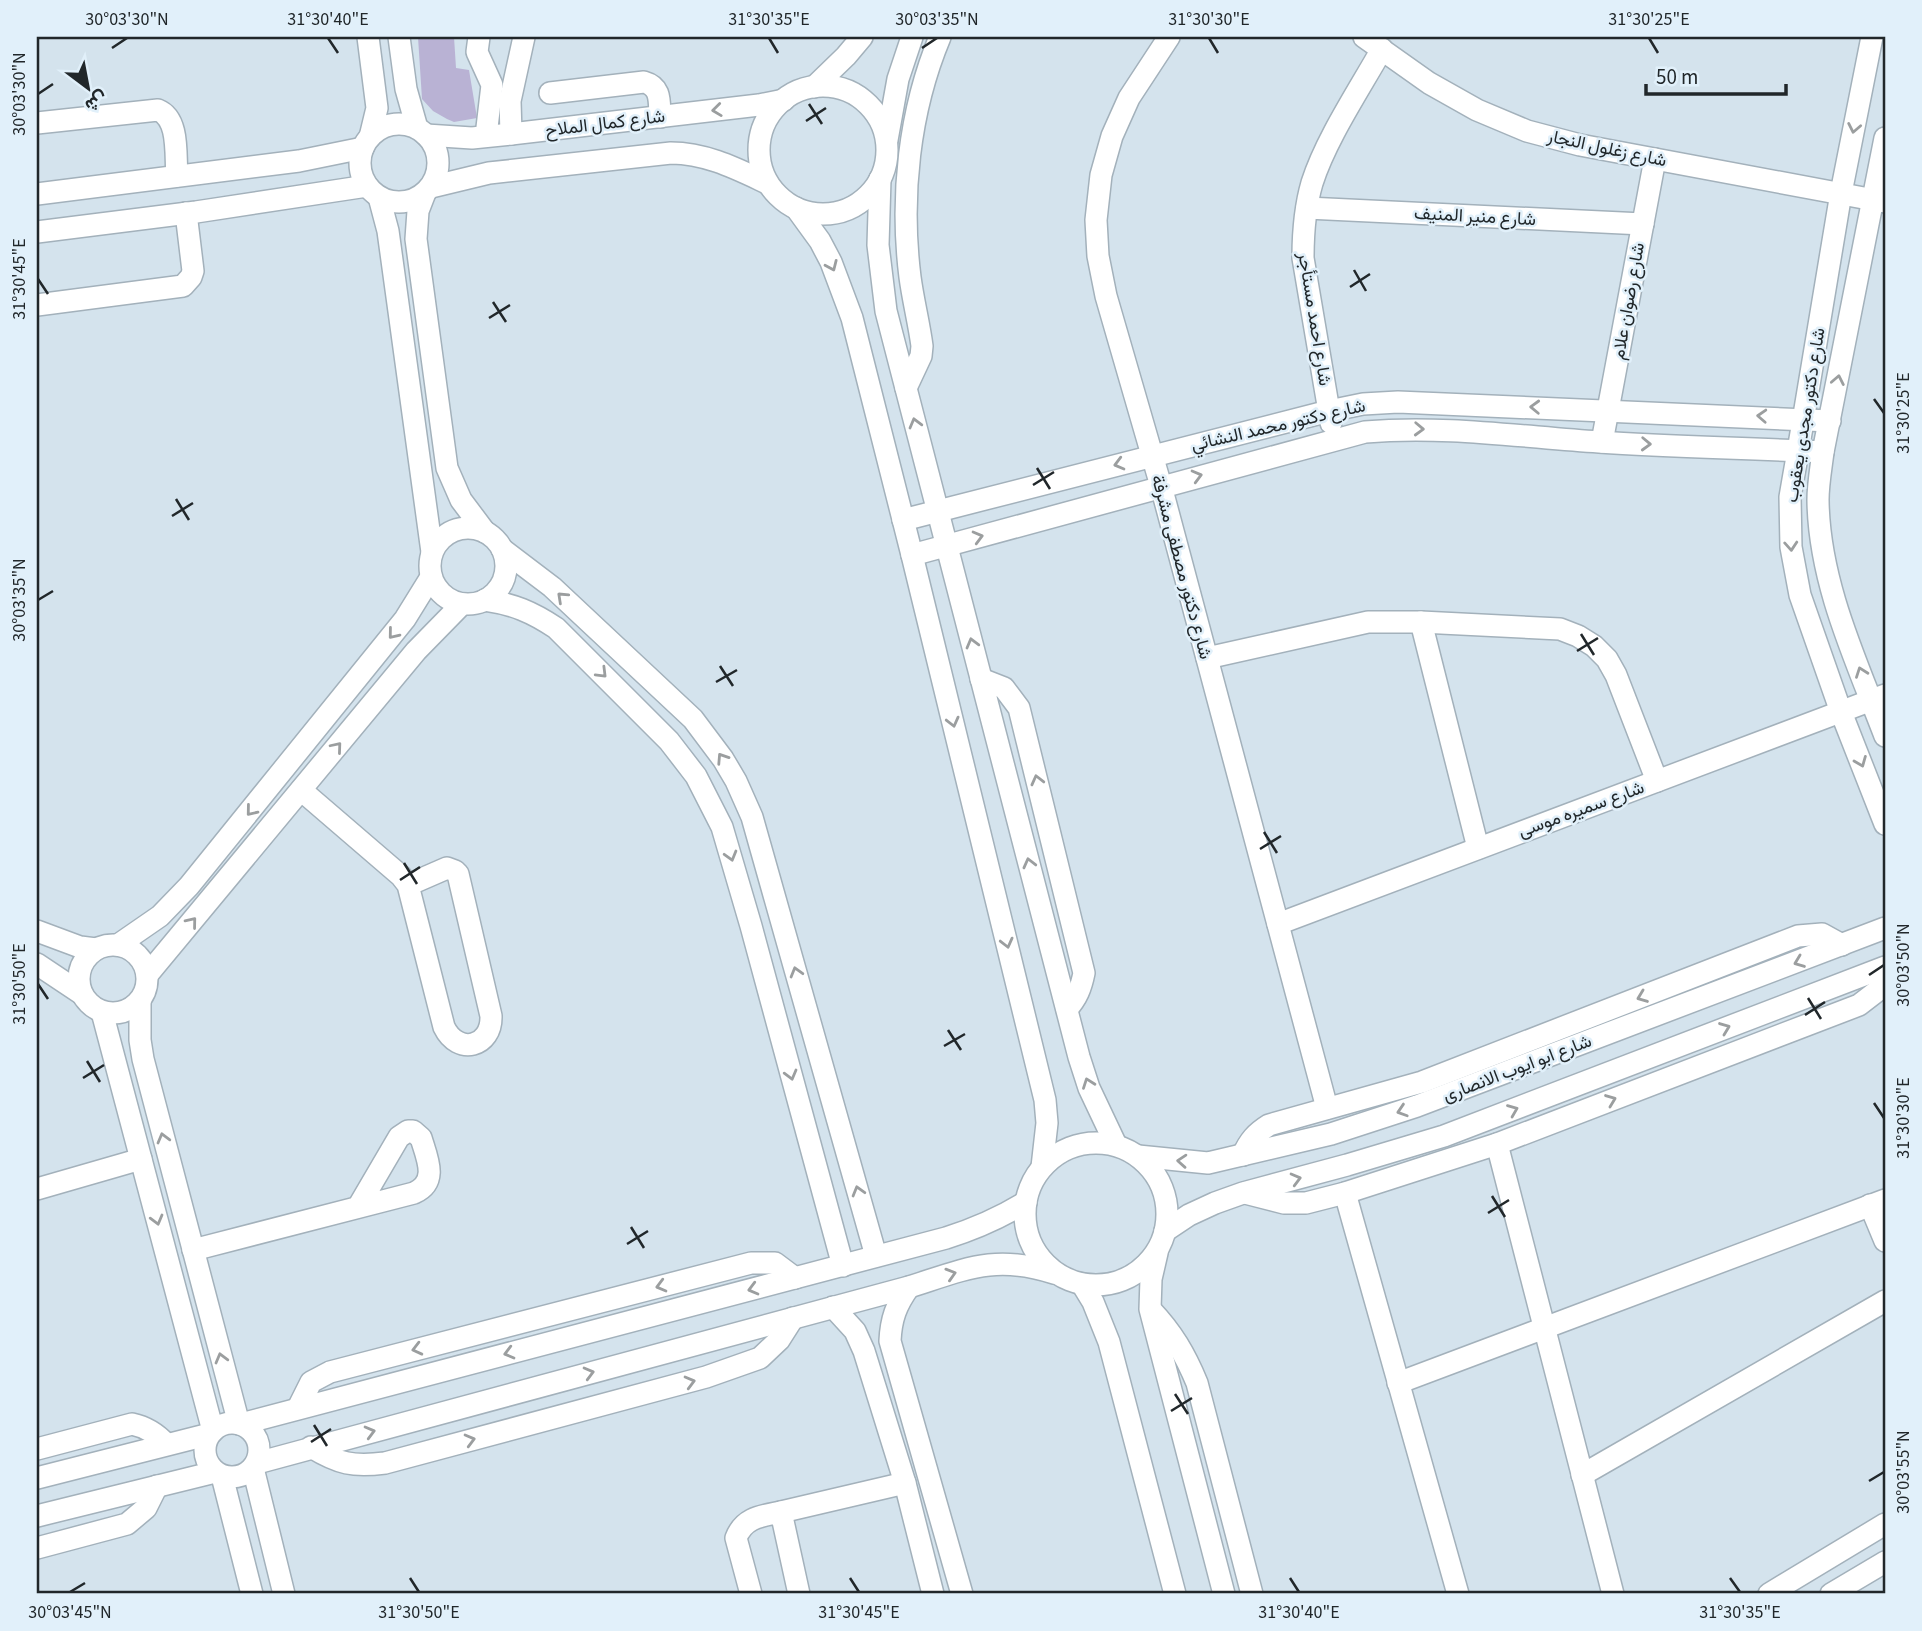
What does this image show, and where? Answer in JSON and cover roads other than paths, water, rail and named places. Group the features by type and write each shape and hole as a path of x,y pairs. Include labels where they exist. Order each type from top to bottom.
{"street":[{"path":"368,37 377,108 360,161 361,174 373,191 388,231 432,552 431,577 442,595 462,604 485,600 502,584 506,561 502,550"},
{"path":"479,37 477,52 492,85 486,136"},
{"path":"511,134 510,101 524,37"},
{"path":"814,87 862,37"},
{"path":"886,142 898,79 912,37"},
{"path":"905,388 921,356 922,346 910,277 906,205 909,163 923,83 940,37"},
{"name":"شارع دكتور مصطفى مشرفة","path":"1169,37 1129,98 1112,136 1101,175 1096,219 1098,256 1106,296 1161,486 1327,1108"},
{"name":"شارع زغلول النجار","path":"1364,37 1429,83 1477,110 1527,131 1580,145 1879,200"},
{"name":"شارع دكتور مجدى يعقوب","path":"1872,37 1841,193 1790,497 1791,547 1800,595 1841,712 1885,824"},
{"path":"399,38 406,89 421,132"},
{"name":"شارع احمد مستأجر","path":"1334,439 1303,258 1303,234 1311,186 1320,161 1382,49"},
{"path":"481,62 517,67"},
{"path":"550,93 650,83 658,91 660,117"},
{"path":"880,178 871,192 844,211 812,213 785,202 767,183 761,165 761,138 771,113 784,100 798,92 814,87 835,88 856,95 876,115 883,128 887,155 880,178 878,245 886,311 1067,1009 1089,1088 1116,1145"},
{"name":"شارع كمال الملاح","path":"421,132 457,138 511,134 784,100"},
{"path":"37,123 158,110 172,123 177,176"},
{"path":"37,194 299,161 366,143 380,129 392,125 405,124 421,132 434,146 438,158 437,171 418,211 416,239 447,468 470,514 485,532 502,550 552,587 693,719 723,758 736,781 752,817 876,1256"},
{"name":"شارع دكتور مجدى يعقوب","path":"1885,138 1879,200 1823,452 1818,498 1824,563 1829,584 1878,698 1885,736"},
{"name":"شارع كمال الملاح","path":"428,190 489,173 671,153 688,153 703,157 767,183"},
{"name":"شارع رضوان علام","path":"1602,442 1654,159"},
{"path":"37,232 373,191 398,202 412,200 428,190"},
{"path":"796,208 820,241 844,293 912,555 1045,1100 1047,1134 1042,1167"},
{"name":"شارع منير المنيف","path":"1307,208 1643,223"},
{"path":"37,305 183,286 191,277 192,271 186,213"},
{"name":"شارع دكتور محمد النشائي","path":"903,520 1152,455 1363,404 1398,402 1830,421"},
{"name":"شارع دكتور محمد النشائي","path":"912,555 1365,432 1398,429 1823,452"},
{"path":"432,552 439,541 449,533 474,528 485,532"},
{"path":"37,931 80,947 96,949 118,945 160,916 189,886 405,619 431,577"},
{"path":"485,600 510,604 534,614 556,628 669,741 708,796 722,827 748,914 843,1266"},
{"path":"37,964 82,994 94,1008 102,1012 123,1013 140,1002 145,993 148,974 416,652 462,604"},
{"path":"1207,658 1368,622 1560,629 1594,646 1607,659 1616,675 1657,781"},
{"path":"1421,622 1478,848"},
{"path":"981,679 1004,688 1019,708 1084,973 1082,986 1067,1009"},
{"name":"شارع سميره موسى","path":"1278,924 1878,698"},
{"path":"301,790 408,885 444,1027 454,1041 469,1045 477,1043 489,1032 491,1016 458,874 447,868 408,885"},
{"name":"شارع ابو ايوب الانصارى","path":"1138,1156 1208,1163 1331,1134 1417,1106 1885,928"},
{"path":"1243,1155 1256,1133 1269,1125 1422,1082 1798,936 1822,934 1843,945"},
{"path":"118,945 138,955 148,974"},
{"path":"82,994 79,984 82,964 96,949"},
{"path":"37,1517 157,1486 218,1474 242,1476 255,1465 311,1447 909,1287 980,1265 1030,1265 1082,1284 1104,1285 1125,1279 1144,1267 1162,1240 1189,1215 1243,1193 1396,1152 1444,1136 1885,967"},
{"path":"1243,1193 1284,1203 1306,1203 1497,1144 1859,1005 1885,985"},
{"path":"140,1002 143,1059 240,1424 256,1436 259,1454 255,1465 284,1594"},
{"path":"102,1012 211,1432 206,1440 205,1454 218,1474 252,1594"},
{"path":"1497,1144 1613,1594"},
{"path":"1055,1273 1038,1256 1027,1234 1025,1211 1030,1187 1042,1167 1061,1152 1079,1145 1116,1145 1138,1156 1160,1181 1166,1197 1167,1214 1151,1279 1150,1308 1224,1594"},
{"path":"37,1189 141,1159"},
{"path":"1345,1193 1458,1594"},
{"path":"37,1478 211,1432 225,1424 240,1424 298,1408 311,1382 330,1372 751,1263 775,1263 795,1278 974,1230 1027,1202"},
{"path":"1398,1383 1878,1203 1885,1241"},
{"path":"193,1250 358,1207"},
{"path":"1082,1284 1110,1342 1175,1594"},
{"path":"909,1287 898,1303 891,1322 890,1341 961,1594"},
{"path":"1582,1475 1885,1301"},
{"path":"833,1307 855,1331 864,1351 905,1483 933,1594"},
{"path":"1150,1308 1170,1330 1186,1356 1197,1383 1252,1594"},
{"path":"311,1447 334,1461 359,1466 385,1463 694,1381 760,1358 779,1340 793,1318"},
{"path":"37,1449 132,1424 157,1434 166,1444"},
{"path":"751,1594 736,1538 742,1527 752,1518 905,1483"},
{"path":"37,1548 127,1524 146,1508 157,1486"},
{"path":"781,1512 799,1594"},
{"path":"1769,1594 1885,1524"},
{"path":"1831,1594 1885,1562"}]}
